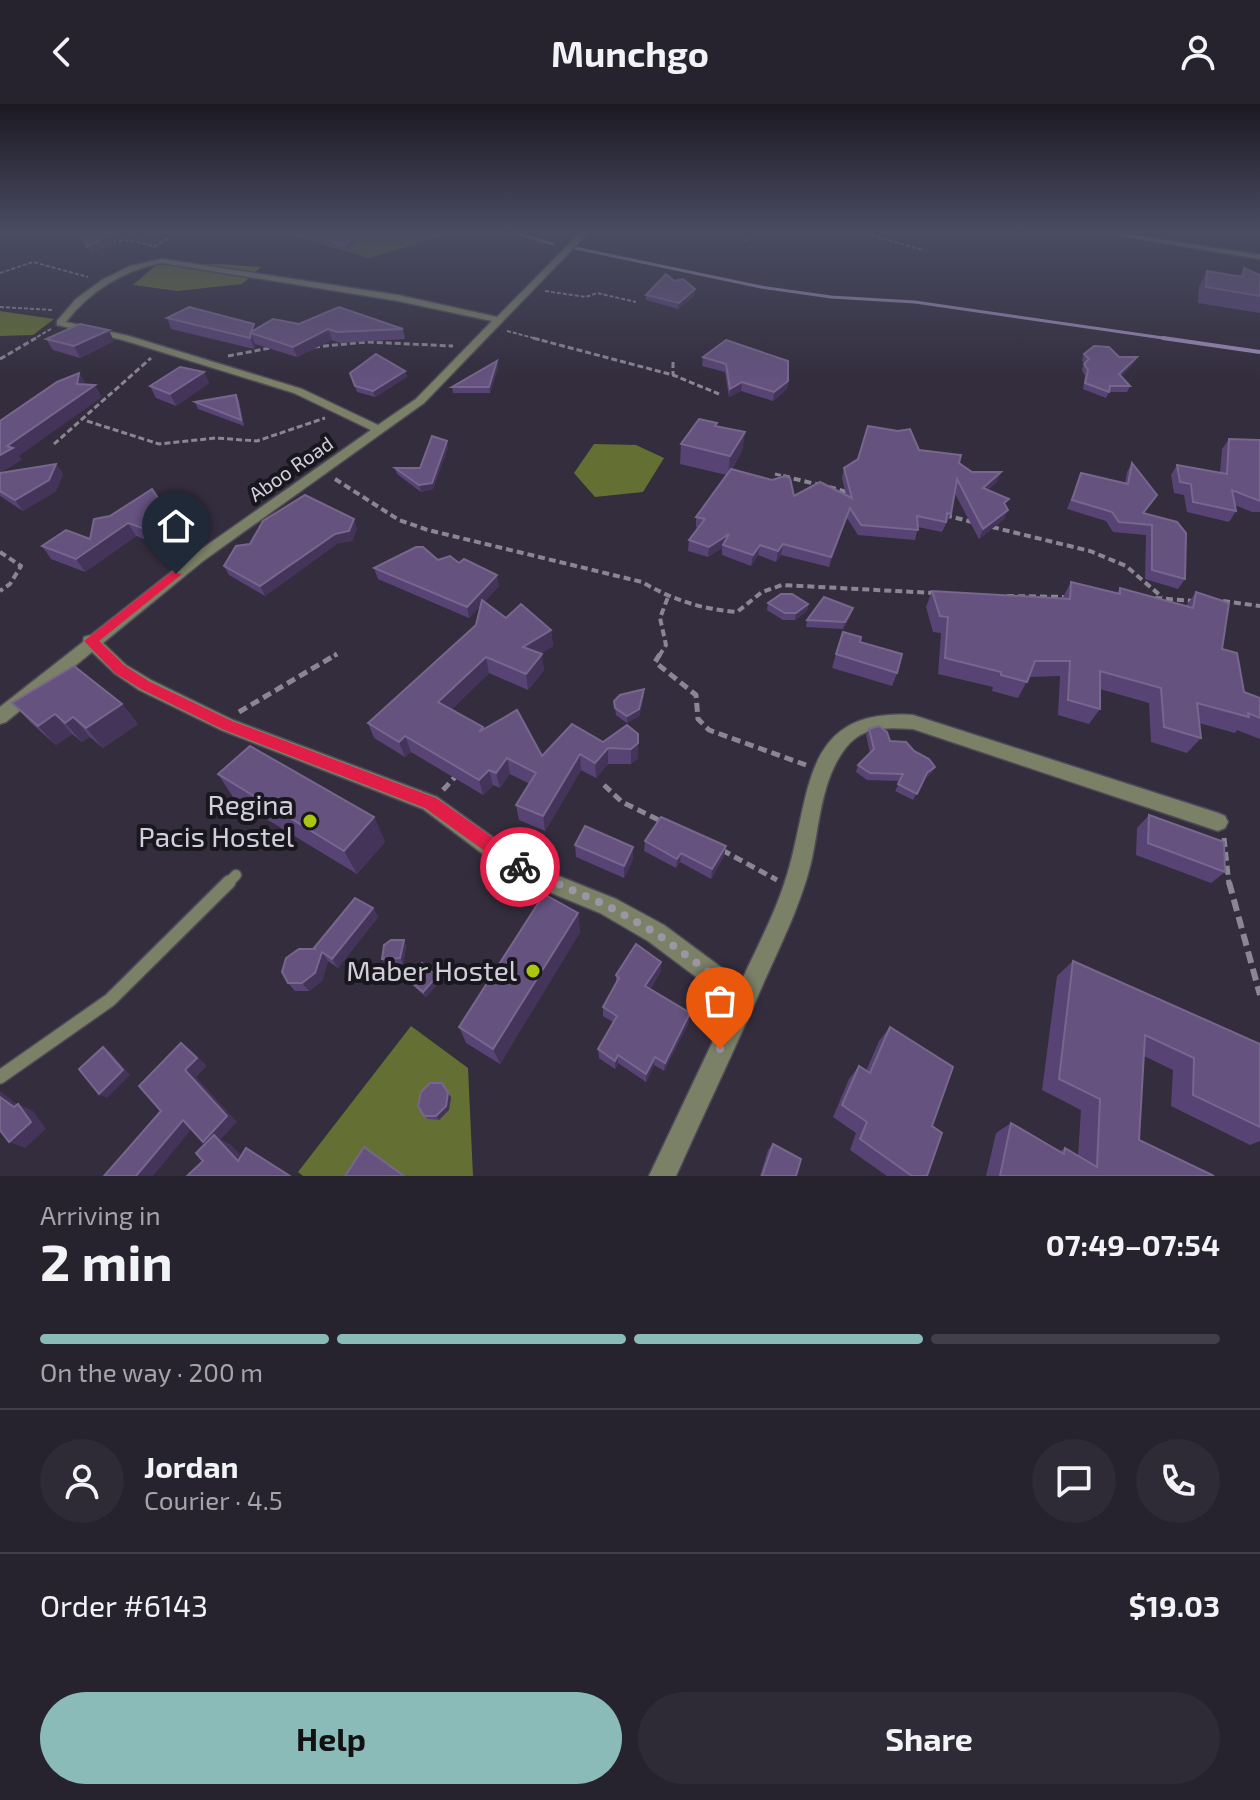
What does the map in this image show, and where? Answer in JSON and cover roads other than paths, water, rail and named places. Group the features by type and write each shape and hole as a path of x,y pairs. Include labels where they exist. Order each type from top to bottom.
{"street":[{"path":"108,282 70,308 60,323 162,349 315,397 339,414 381,431"},
{"path":"290,282 495,323"},
{"name":"Aboo Road","path":"0,717 90,641 198,558 420,401 471,345 536,282"},
{"path":"90,641 120,669 145,685 227,725 430,803 498,853 539,878 608,906 656,933 744,998"},
{"path":"662,1176 793,889 823,771 837,744 856,726 876,719 913,722 1218,822"}],"lane":[{"path":"0,1077 110,1000 236,875"}],"waterway":[{"path":"737,282 831,297 915,302 1177,340"},
{"path":"1163,338 1260,352"}],"place":[{"name":"Regina Pacis Hostel","path":"310,821"},
{"name":"Maber Hostel","path":"533,971"}]}
